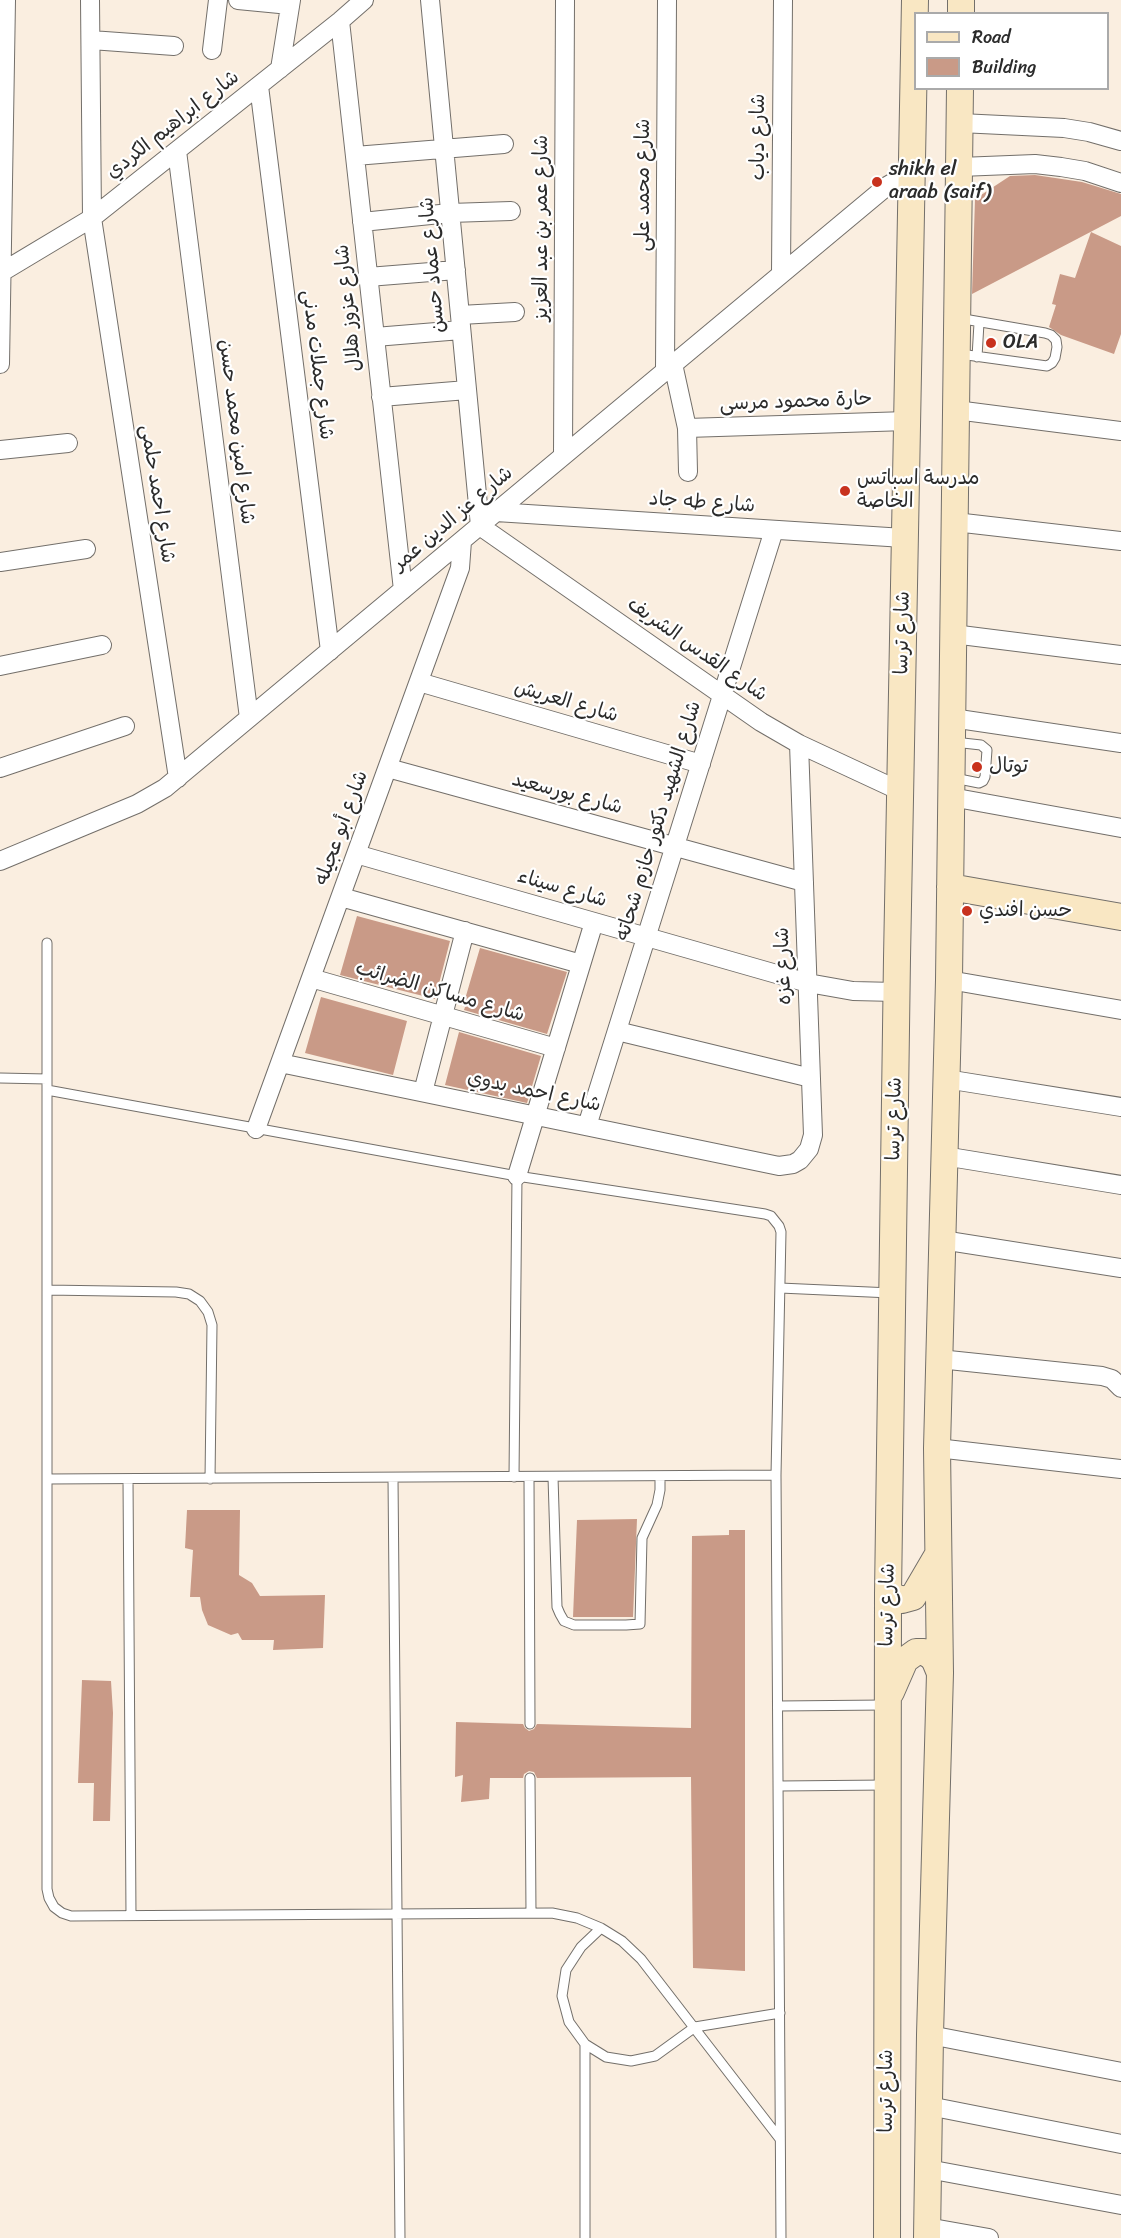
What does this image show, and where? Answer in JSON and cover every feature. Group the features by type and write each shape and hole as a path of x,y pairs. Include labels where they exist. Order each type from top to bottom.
{"main road":[{"name":"شارع ترسا","path":"887,2238 888,1594 896,992 914,43"},
{"path":"927,2232 940,1673 937,1448 949,980 956,410 967,355 968,321 960,167 960,90"},
{"path":"950,887 1121,917"},
{"path":"888,1594 902,1600 913,1597 939,1553"},
{"path":"887,1703 905,1660 910,1655 924,1652 931,1656 940,1673"}],"street":[{"path":"0,364 2,86 5,0"},
{"name":"شارع احمد حلمى","path":"90,0 92,218 178,778"},
{"path":"212,50 218,0"},
{"path":"238,0 290,2 280,69"},
{"name":"شارع ابراهيم الكردي","path":"2,272 92,218 364,0"},
{"name":"شارع عماد حسن","path":"430,0 480,526"},
{"name":"شارع عمر بن عبد العزيز","path":"564,456 565,0"},
{"name":"شارع محمد على","path":"667,0 669,367 687,428 688,472"},
{"name":"شارع دياب","path":"781,274 783,0"},
{"name":"شارع عزوز هلال","path":"340,21 403,590"},
{"path":"91,40 174,46"},
{"name":"شارع جملات مدنى","path":"259,86 330,651"},
{"path":"960,123 1064,128 1121,141"},
{"path":"355,156 504,144"},
{"name":"شارع امين محمد حسن","path":"177,151 249,718"},
{"path":"960,167 1035,164 1060,166 1085,171 1121,183"},
{"name":"شارع عز الدين عمر","path":"0,861 137,804 178,778 887,186 911,172"},
{"path":"362,222 450,213 511,211"},
{"path":"368,277 456,270"},
{"path":"375,337 515,312"},
{"path":"381,398 467,390"},
{"path":"956,410 1121,431"},
{"name":"حارة محمود مرسى","path":"687,428 907,421"},
{"path":"0,450 68,443"},
{"name":"شارع طه جاد","path":"496,512 904,538"},
{"path":"955,522 1121,541"},
{"name":"شارع القدس الشريف","path":"480,526 722,697 799,744 900,792"},
{"name":"شارع الشهيد دكتور حازم شحاته","path":"588,1126 774,530"},
{"name":"شارع أبو عجيله","path":"256,1129 460,568 462,541"},
{"path":"0,562 86,549"},
{"path":"954,634 1121,655"},
{"path":"0,666 102,645"},
{"name":"شارع العريش","path":"419,682 701,764"},
{"path":"0,768 124,726"},
{"path":"952,730 1121,743"},
{"name":"شارع غزه","path":"779,1166 793,1164 800,1160 812,1143 799,744"},
{"name":"شارع بورسعيد","path":"388,768 804,882"},
{"path":"951,787 1121,828"},
{"name":"شارع سيناء","path":"356,854 808,983 853,991 896,992"},
{"path":"340,897 581,963"},
{"path":"517,1176 594,922"},
{"path":"423,1092 465,932"},
{"name":"شارع مساكن الضرائب","path":"311,978 556,1048"},
{"path":"949,980 1121,1010"},
{"path":"617,1031 811,1078"},
{"name":"شارع احمد بدوي","path":"280,1063 779,1166"},
{"path":"946,1079 1121,1107"},
{"path":"944,1156 1121,1185"},
{"path":"942,1240 1121,1268"},
{"path":"939,1359 1102,1376 1112,1379 1121,1388"},
{"path":"937,1448 1121,1469"},
{"path":"930,2035 1121,2072"},
{"path":"929,2106 1121,2144"},
{"path":"928,2169 1121,2205"},
{"path":"927,2232 989,2238"}],"lane":[{"path":"967,355 1047,366 1055,358 1057,347 1056,340 1051,335 968,321"},
{"path":"951,787 983,781 987,750 952,730"},
{"path":"47,943 47,1889 54,1907 71,1916 552,1913 577,1918 601,1928 622,1941 641,1959 780,2139"},
{"path":"0,1078 47,1079"},
{"path":"47,1090 517,1176 771,1216 779,1226 781,1232 776,1475 781,2238"},
{"path":"514,1477 517,1176"},
{"path":"780,1288 892,1293"},
{"path":"47,1290 176,1292 189,1294 200,1301 208,1312 212,1325 210,1479"},
{"path":"47,1479 776,1475"},
{"path":"529,1476 530,1724"},
{"path":"553,1476 557,1607 560,1614 564,1621 574,1624 626,1625 640,1624 642,1538 657,1505 660,1476"},
{"path":"393,1478 400,2238"},
{"path":"128,1479 131,1915"},
{"path":"778,1706 887,1703"},
{"path":"530,1778 531,1913"},
{"path":"778,1786 887,1785"},
{"path":"601,1928 580,1947 566,1970 562,1996 569,2022 585,2044 606,2057 631,2061 655,2056 695,2027 780,2013"},
{"path":"585,2044 585,2238"}],"building":[{"path":"1035,175 1082,182 1121,194 1121,216 972,294 975,199 1010,176"},
{"path":"1091,232 1121,246 1121,334 1114,354 1061,335 1049,327 1056,305 1052,304 1060,274 1075,278"},
{"path":"357,916 450,941 435,999 340,975"},
{"path":"480,948 567,972 547,1034 464,1010 463,1006"},
{"path":"321,997 407,1021 393,1075 305,1053"},
{"path":"459,1032 541,1056 527,1103 445,1085"},
{"path":"187,1510 240,1510 239,1575 252,1583 260,1596 325,1595 323,1648 273,1650 274,1640 242,1640 238,1633 231,1635 208,1625 200,1597 190,1597 193,1550 185,1548"},
{"path":"637,1519 633,1617 573,1617 577,1520"},
{"path":"729,1530 745,1530 745,1971 693,1968 691,1777 537,1778 534,1772 529,1771 524,1774 523,1778 490,1778 489,1799 461,1802 463,1775 455,1777 456,1722 523,1724 529,1731 537,1724 691,1728 692,1536 729,1535"},
{"path":"82,1680 111,1681 113,1713 110,1821 93,1821 94,1783 78,1783"}],"place":[{"name":"shikh el araab (saif)","path":"877,182"},
{"name":"OLA","path":"991,343"},
{"name":"مدرسة اسباتس الخاصة","path":"845,491"},
{"name":"توتال","path":"977,767"},
{"name":"حسن افندي","path":"967,911"}]}
